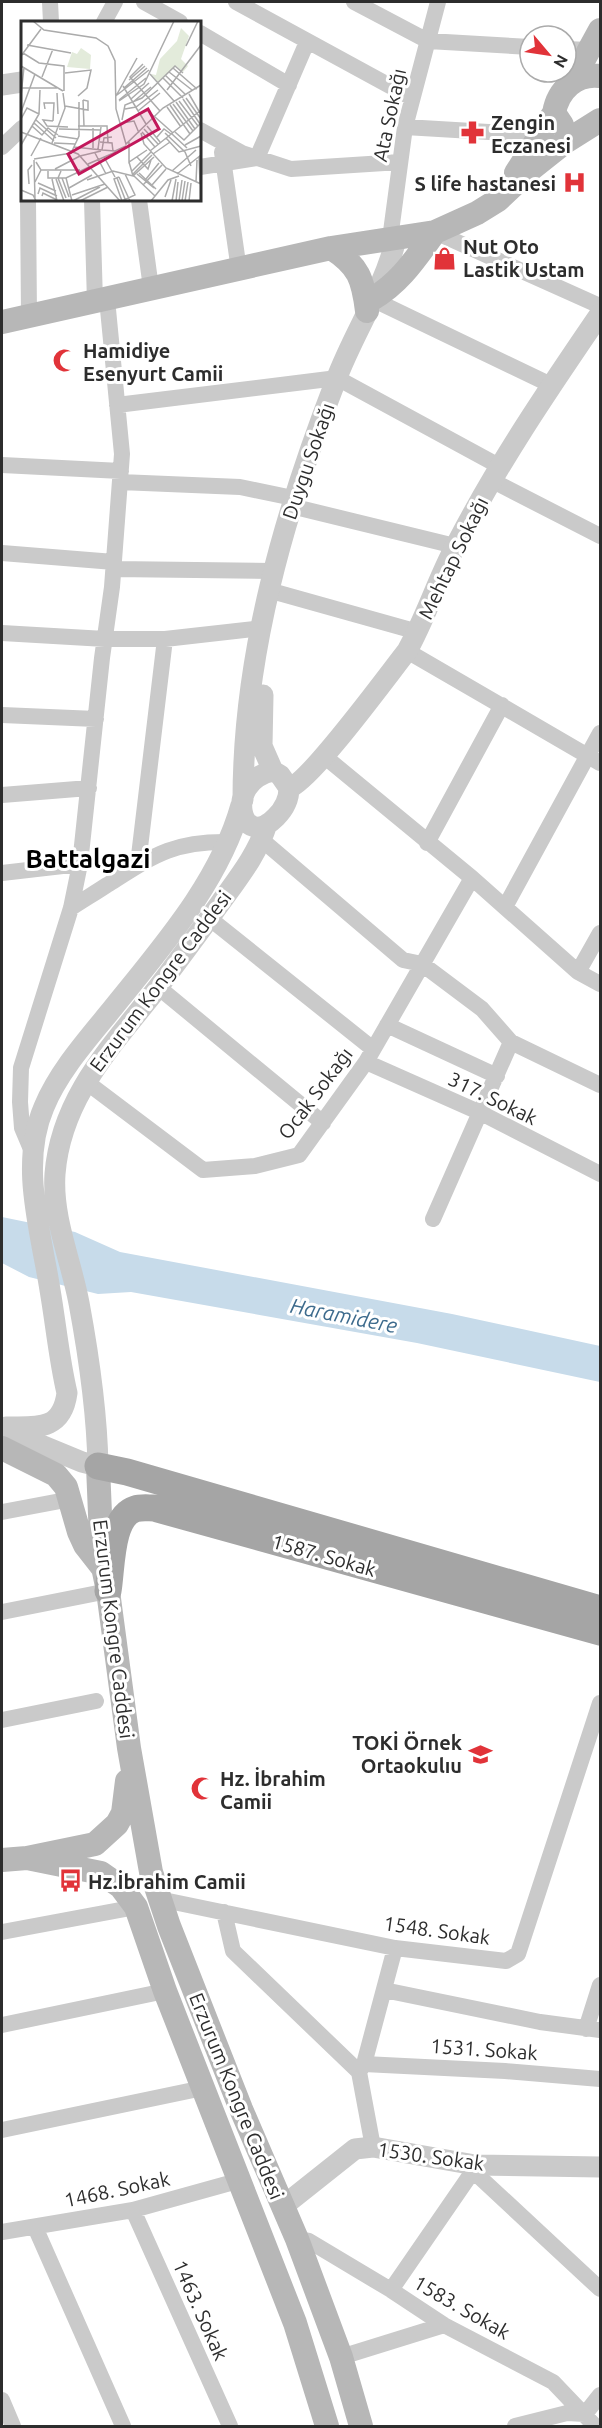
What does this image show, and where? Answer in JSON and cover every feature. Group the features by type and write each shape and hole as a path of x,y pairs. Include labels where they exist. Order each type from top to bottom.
{"main road":[{"path":"578,63 585,43"},
{"path":"578,80 589,76 600,76"},
{"path":"498,200 554,113 556,102 562,91 570,84"},
{"path":"554,113 564,128 574,131 591,126"},
{"path":"2,322 331,248 435,232 477,213 498,200 531,169 591,126"},
{"path":"331,248 353,265 360,275 369,305 403,276 435,232"},
{"path":"2,1448 57,1475 71,1499 79,1532 106,1580"},
{"name":"Erzurum Kongre Caddesi","path":"98,1466 106,1580 146,1853 159,1899 241,2109 297,2239 342,2357 361,2427"},
{"name":"1587. Sokak","path":"98,1466 127,1472 600,1608"},
{"name":"1587. Sokak","path":"106,1580 118,1526 123,1516 133,1509 154,1508 600,1632"},
{"path":"2,1860 27,1858 94,1844 117,1824 123,1813 126,1798 129,1748"},
{"name":"Erzurum Kongre Caddesi","path":"27,1858 101,1873 122,1887 136,1907 165,1991 241,2180 295,2323 327,2427"}],"street":[{"path":"50,2 51,21"},
{"path":"105,21 115,2"},
{"path":"144,2 178,21"},
{"path":"236,2 412,98"},
{"path":"354,2 428,41 518,46"},
{"name":"Ata Sokağı","path":"391,239 405,127 436,3"},
{"path":"201,34 289,85"},
{"path":"257,159 307,42"},
{"path":"2,85 21,82"},
{"path":"405,127 539,135"},
{"path":"2,147 21,129"},
{"path":"201,131 257,159 291,169 400,162"},
{"path":"221,142 239,270"},
{"path":"201,167 257,159"},
{"path":"28,201 29,316"},
{"path":"33,1154 22,1128 21,1068 71,908 80,864 114,566 122,454 101,300 92,201"},
{"path":"139,201 151,288"},
{"path":"435,232 600,306"},
{"name":"Duygu Sokağı","path":"262,628 271,580 292,502 337,378 369,305 371,289 391,239"},
{"path":"369,305 550,385"},
{"name":"Mehtap Sokağı","path":"289,788 303,780 324,756 407,651 418,632 455,546 495,473 550,385 600,314"},
{"path":"117,405 337,378 600,536"},
{"path":"2,465 240,487 455,546"},
{"path":"2,553 271,580 418,632"},
{"path":"2,633 105,639 165,639 262,628"},
{"path":"262,628 262,746 273,771 280,775 289,788 286,805 264,832"},
{"path":"262,628 245,734 241,813 245,821 264,832 403,960 422,964 482,1010 512,1042 600,1085"},
{"path":"138,864 165,639"},
{"path":"407,651 594,760"},
{"path":"427,843 502,705"},
{"path":"2,715 96,719"},
{"path":"505,907 594,760 600,733"},
{"path":"324,756 472,878 578,972 600,984"},
{"path":"242,802 253,779 273,771"},
{"path":"2,795 88,788"},
{"name":"Erzurum Kongre Caddesi","path":"2,1428 43,1426 56,1420 65,1408 67,1393 35,1212 33,1154 44,1107 77,1053 206,883 229,842 242,802"},
{"name":"Erzurum Kongre Caddesi","path":"98,1466 97,1423 79,1302 58,1222 55,1193 55,1173 64,1131 85,1081 209,918 264,832"},
{"path":"71,908 138,864 182,844 229,842"},
{"path":"2,873 80,864"},
{"name":"Ocak Sokağı","path":"85,1081 203,1170 255,1166 299,1155 369,1056 472,878"},
{"name":"317. Sokak","path":"209,918 369,1056 600,1174"},
{"path":"578,972 600,933"},
{"path":"158,987 323,1123"},
{"path":"387,1025 497,1076"},
{"path":"433,1219 512,1042"},
{"path":"2,1428 82,1462 98,1466"},
{"path":"2,1512 71,1499"},
{"path":"2,1612 106,1580"},
{"path":"2,1720 96,1701"},
{"name":"1548. Sokak","path":"159,1899 395,1948 506,1961 518,1954 600,1703"},
{"path":"2,1932 136,1907"},
{"path":"224,1912 233,1951 362,2068"},
{"path":"373,2147 362,2068 395,1948"},
{"path":"384,1990 540,2022 593,2029 600,1985"},
{"path":"2,2025 165,1991"},
{"name":"1531. Sokak","path":"362,2068 505,2071 600,2079"},
{"path":"2,2130 203,2088"},
{"name":"1530. Sokak","path":"282,2207 355,2149 373,2147 474,2168 600,2167"},
{"path":"391,2290 474,2168 600,2289"},
{"name":"1468. Sokak","path":"2,2232 133,2210 241,2180"},
{"name":"1463. Sokak","path":"133,2210 230,2427"},
{"path":"35,2227 123,2427"},
{"name":"1583. Sokak","path":"297,2239 309,2241 444,2325 553,2382 590,2420"},
{"path":"342,2357 444,2325"},
{"path":"514,2427 567,2414 590,2420 600,2395"},
{"path":"2,2400 13,2427"}],"water":[{"name":"Haramidere","path":"2,1217 75,1232 120,1252 452,1314 600,1346 600,1382 417,1343 131,1292 98,1294 29,1277 2,1263"}],"place":[{"name":"Zengin Eczanesi","path":"473,133"},
{"name":"S life hastanesi","path":"574,183"},
{"name":"Nut Oto Lastik Ustam","path":"445,258"},
{"name":"Hamidiye Esenyurt Camii","path":"65,361"},
{"name":"TOKİ Örnek Ortaokulıu","path":"480,1754"},
{"name":"Hz. İbrahim Camii","path":"202,1789"},
{"name":"Hz.İbrahim Camii","path":"70,1881"}],"district":[{"name":"Battalgazi","path":"88,858"}]}
